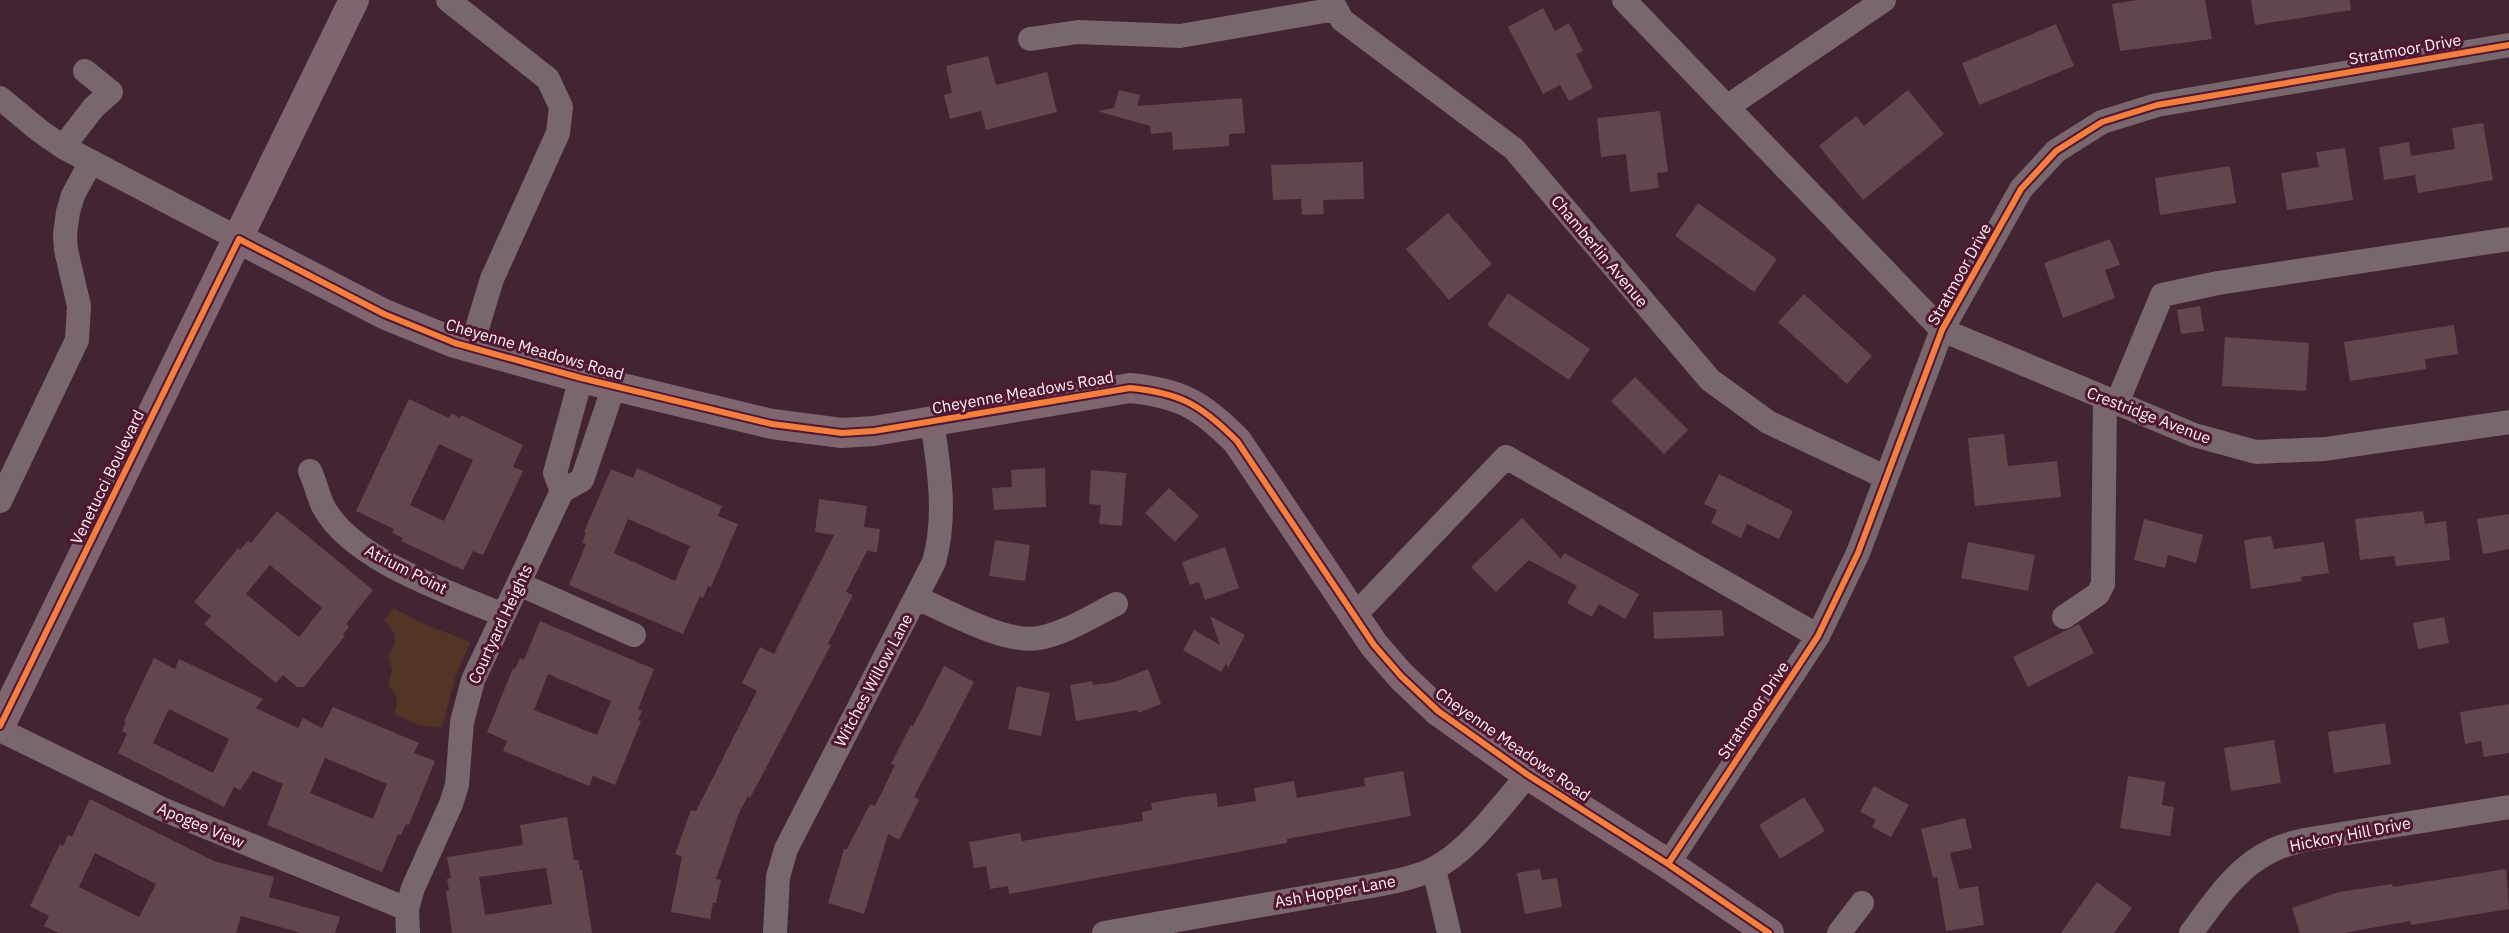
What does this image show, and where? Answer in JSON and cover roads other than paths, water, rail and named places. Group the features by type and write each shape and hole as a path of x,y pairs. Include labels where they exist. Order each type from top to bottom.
{"main road":[{"name":"Venetucci Boulevard","path":"0,728 354,0"},
{"name":"Cheyenne Meadows Road","path":"239,239 384,314 471,348 581,378 772,424 842,433 932,421 1130,388 1162,391 1187,400 1215,419 1237,441 1374,645 1401,676 1438,711 1528,775 1668,864 1769,933"}],"street":[{"path":"448,0 548,79 561,107 558,133 492,279 471,348"},
{"path":"1624,0 1942,330"},
{"path":"1727,107 1884,0"},
{"path":"1030,39 1078,32 1180,36 1334,4"},
{"name":"Chamberlin Avenue","path":"1334,4 1342,20 1514,149 1710,380 1768,422 1885,477"},
{"name":"Stratmoor Drive","path":"1668,864 1818,636 1858,553 1942,330 2021,189 2056,151 2102,122 2157,105 2509,45"},
{"path":"63,147 94,108 111,92 85,71"},
{"name":"Cheyenne Meadows Road","path":"0,98 63,147 239,239"},
{"path":"0,501 77,340 79,306 66,250 65,234 68,212 74,195 91,162"},
{"path":"2064,616 2098,594 2103,584 2111,400 2162,295 2218,283 2509,239"},
{"name":"Crestridge Avenue","path":"1942,330 2194,435 2256,452 2325,449 2509,422"},
{"path":"562,491 555,473 581,378"},
{"name":"Courtyard Heights","path":"407,921 412,888 451,804 457,785 465,705 473,680 562,491 582,480 614,386"},
{"name":"Witches Willow Lane","path":"775,933 778,877 786,849 874,673 917,598 934,562 941,537 939,471 932,421"},
{"path":"1354,616 1506,457 1818,636"},
{"name":"Atrium Point","path":"310,471 324,507 349,537 367,551 402,571 503,615"},
{"path":"519,584 634,635"},
{"path":"917,598 985,627 1025,639 1040,638 1060,632 1116,604"},
{"name":"Apogee View","path":"0,728 162,809 407,921"},
{"name":"Ash Hopper Lane","path":"1104,933 1166,928 1391,882 1434,868 1454,856 1528,775"},
{"name":"Hickory Hill Drive","path":"2191,933 2223,888 2272,850 2304,840 2509,807"},
{"path":"1434,868 1449,933"},
{"path":"1839,933 1862,903"}]}
